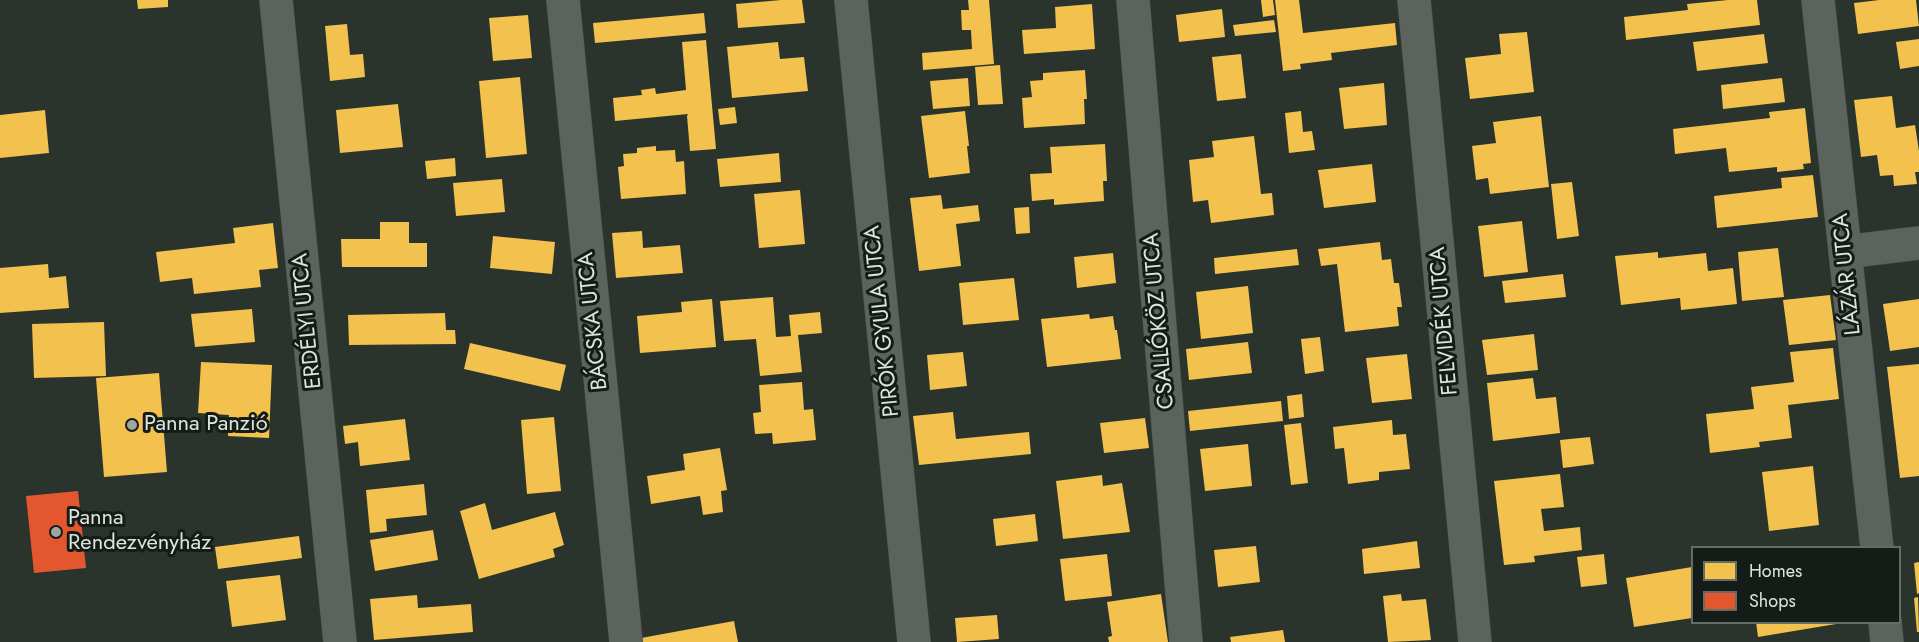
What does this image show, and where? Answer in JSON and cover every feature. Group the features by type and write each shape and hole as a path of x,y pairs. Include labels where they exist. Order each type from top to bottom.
{"street":[{"name":"ERDÉLYI UTCA","path":"276,0 340,642"},
{"name":"BÁCSKA UTCA","path":"563,0 626,642"},
{"name":"PIRÓK GYULA UTCA","path":"851,0 914,642"},
{"name":"CSALLÓKÖZ UTCA","path":"1133,0 1186,642"},
{"name":"FELVIDÉK UTCA","path":"1414,0 1475,642"},
{"name":"LÁZÁR UTCA","path":"1818,0 1877,546"},
{"path":"1845,252 1919,243"},
{"path":"1885,624 1887,642"}],"building: Homes":[{"path":"137,0 168,0 168,7 138,9"},
{"path":"802,0 805,23 738,28 736,4"},
{"path":"968,0 989,0 994,64 923,70 922,53 972,49 971,30 962,30 961,10 969,10"},
{"path":"1261,0 1273,0 1275,15 1263,17"},
{"path":"1275,0 1299,0 1303,33 1395,23 1397,45 1331,53 1332,60 1300,64 1301,69 1283,71"},
{"path":"1757,0 1760,25 1626,40 1624,17 1688,10 1687,4"},
{"path":"1916,0 1919,26 1858,34 1854,3"},
{"path":"1092,4 1095,49 1024,54 1022,30 1056,28 1055,7"},
{"path":"1222,9 1225,37 1179,42 1176,15"},
{"path":"704,13 706,33 595,43 593,23"},
{"path":"528,15 532,58 493,61 489,18"},
{"path":"1274,20 1276,32 1235,36 1233,25"},
{"path":"347,24 350,55 363,54 365,77 330,81 325,26"},
{"path":"1527,32 1534,92 1470,99 1465,58 1501,54 1499,34"},
{"path":"1764,34 1768,63 1697,71 1693,42"},
{"path":"1919,39 1919,66 1900,69 1896,42"},
{"path":"706,40 716,149 690,151 688,114 615,121 613,98 642,95 641,90 655,88 656,94 686,90 682,42"},
{"path":"778,42 780,59 804,57 808,91 732,98 727,47"},
{"path":"1241,54 1246,98 1217,101 1212,57"},
{"path":"1000,65 1003,104 978,105 975,67"},
{"path":"1085,70 1087,99 1084,99 1085,124 1024,128 1022,98 1032,97 1030,81 1043,80 1043,73"},
{"path":"520,77 527,154 486,158 479,81"},
{"path":"968,78 970,106 933,109 930,81"},
{"path":"1782,78 1785,102 1723,109 1721,85"},
{"path":"1384,83 1387,125 1344,129 1339,88"},
{"path":"1892,96 1896,128 1915,125 1919,151 1919,172 1915,172 1917,184 1894,186 1893,175 1880,176 1877,155 1861,157 1854,100"},
{"path":"398,104 403,147 340,153 336,110"},
{"path":"735,107 737,123 720,125 718,109"},
{"path":"1805,108 1811,163 1803,164 1804,169 1777,172 1777,167 1729,172 1726,148 1675,154 1673,129 1770,118 1769,112"},
{"path":"45,110 49,153 0,158 0,115"},
{"path":"965,111 970,173 929,178 921,116"},
{"path":"1301,111 1303,132 1312,131 1315,150 1289,153 1285,113"},
{"path":"1541,116 1549,187 1490,194 1488,178 1476,180 1472,146 1496,143 1493,122"},
{"path":"1254,136 1261,194 1272,193 1274,215 1211,223 1208,200 1193,202 1189,160 1214,157 1212,141"},
{"path":"1105,144 1107,181 1103,181 1104,201 1054,205 1054,199 1032,201 1030,174 1052,173 1050,147"},
{"path":"656,146 656,151 675,150 676,162 684,161 686,194 621,199 618,167 624,166 623,154 637,153 637,148"},
{"path":"779,153 781,182 720,187 717,159"},
{"path":"455,158 456,176 427,179 425,161"},
{"path":"1372,164 1376,202 1324,208 1318,170"},
{"path":"1813,175 1818,217 1717,228 1714,196 1782,188 1781,178"},
{"path":"502,179 505,212 456,216 453,183"},
{"path":"1572,182 1579,236 1557,239 1551,184"},
{"path":"800,190 805,244 759,248 754,194"},
{"path":"941,195 943,209 978,205 980,221 956,224 961,266 919,271 910,198"},
{"path":"1029,207 1030,233 1016,234 1014,208"},
{"path":"1522,221 1528,272 1484,277 1478,226"},
{"path":"380,222 409,222 409,243 427,243 427,267 342,267 341,239 380,239"},
{"path":"273,223 278,268 259,270 261,287 194,294 192,278 160,282 156,252 235,243 233,228"},
{"path":"642,231 643,248 680,245 683,273 616,278 612,233"},
{"path":"493,236 555,242 552,274 490,268"},
{"path":"1380,242 1382,260 1391,259 1394,283 1399,283 1402,307 1397,307 1399,326 1345,332 1337,264 1321,266 1318,249"},
{"path":"1778,248 1784,297 1742,301 1738,252"},
{"path":"1297,249 1299,265 1215,274 1214,258"},
{"path":"1658,252 1658,258 1706,253 1708,271 1733,268 1737,304 1681,310 1680,298 1621,305 1615,256"},
{"path":"1113,253 1116,283 1077,288 1074,257"},
{"path":"48,264 49,278 66,276 69,308 0,313 0,268"},
{"path":"1563,274 1566,297 1505,303 1502,281"},
{"path":"1014,278 1019,320 963,325 959,283"},
{"path":"1248,286 1253,333 1201,339 1196,292"},
{"path":"1830,295 1836,340 1789,345 1783,300"},
{"path":"773,297 776,337 791,336 789,315 820,312 822,333 798,335 802,372 760,376 756,339 724,341 720,301"},
{"path":"712,299 716,347 640,353 637,316 682,312 681,302"},
{"path":"1919,299 1919,347 1890,351 1883,304"},
{"path":"252,309 255,342 195,347 191,314"},
{"path":"445,313 446,330 455,330 456,344 349,345 348,315"},
{"path":"1089,314 1090,319 1113,316 1121,359 1047,367 1041,319"},
{"path":"104,322 106,376 34,378 32,324"},
{"path":"1534,334 1538,370 1487,375 1482,340"},
{"path":"1320,337 1324,371 1305,374 1301,339"},
{"path":"1248,342 1252,373 1189,380 1186,349"},
{"path":"470,343 566,365 560,391 464,369"},
{"path":"1833,348 1839,399 1788,405 1792,438 1759,442 1760,447 1710,453 1706,414 1754,409 1751,387 1794,382 1790,352"},
{"path":"963,352 967,386 930,390 927,355"},
{"path":"1407,354 1412,399 1372,403 1366,358"},
{"path":"201,362 272,365 269,438 228,436 229,415 198,413"},
{"path":"1919,364 1919,476 1900,478 1887,367"},
{"name":"Panna Panzió","path":"159,373 167,472 104,477 96,378"},
{"path":"1533,378 1536,399 1556,397 1560,433 1493,441 1487,383"},
{"path":"802,382 804,410 813,409 816,440 773,444 772,433 755,434 753,413 761,412 759,385"},
{"path":"1302,394 1304,417 1289,419 1287,396"},
{"path":"1281,401 1283,421 1190,431 1188,411"},
{"path":"953,412 956,439 1029,432 1031,454 919,465 913,416"},
{"path":"554,417 561,491 527,494 521,420"},
{"path":"1145,418 1149,448 1104,453 1100,423"},
{"path":"405,419 410,460 360,466 358,442 345,444 343,426"},
{"path":"1392,420 1393,435 1406,434 1410,469 1379,472 1379,480 1348,484 1344,448 1335,449 1333,427"},
{"path":"1301,423 1308,483 1291,485 1284,425"},
{"path":"1590,437 1594,464 1563,468 1560,440"},
{"path":"1248,444 1252,486 1205,491 1200,449"},
{"path":"720,448 727,490 721,491 723,512 703,515 700,496 651,504 647,476 685,470 683,454"},
{"path":"1813,466 1819,525 1769,531 1762,472"},
{"path":"1560,474 1564,507 1541,509 1544,531 1580,527 1582,550 1534,556 1535,562 1504,565 1494,481"},
{"path":"1102,475 1103,486 1122,483 1130,532 1063,539 1056,481"},
{"path":"424,484 427,515 386,519 387,531 370,533 366,490"},
{"path":"485,503 492,530 555,512 564,545 553,549 555,557 479,579 460,511"},
{"path":"1035,514 1038,541 996,546 993,519"},
{"path":"433,530 438,560 375,571 370,540"},
{"path":"299,536 302,558 218,569 215,547"},
{"path":"1417,541 1420,568 1364,574 1362,549"},
{"path":"1256,546 1260,582 1218,587 1214,550"},
{"path":"1107,554 1112,596 1065,601 1060,559"},
{"path":"1604,554 1607,584 1581,587 1577,557"},
{"path":"1919,562 1919,593 1917,594 1914,563"},
{"path":"1691,567 1691,618 1634,627 1626,578"},
{"path":"280,575 286,620 232,627 226,581"},
{"path":"1161,594 1168,642 1109,642 1108,637 1112,636 1107,602"},
{"path":"1401,594 1402,601 1426,599 1431,640 1388,642 1383,596"},
{"path":"417,595 418,608 471,604 473,632 374,640 370,599"},
{"path":"1918,597 1919,632 1917,632 1914,598"},
{"path":"997,615 999,639 957,642 955,618"},
{"path":"734,621 738,642 641,642 641,638"},
{"path":"1756,624 1836,624 1758,637"},
{"path":"1283,630 1285,642 1231,642 1230,637"}],"building: Shops":[{"name":"Panna Rendezvényház","path":"78,491 86,568 34,573 26,496"}],"place":[{"name":"Panna Panzió","path":"132,425"},
{"name":"Panna Rendezvényház","path":"56,532"}]}
